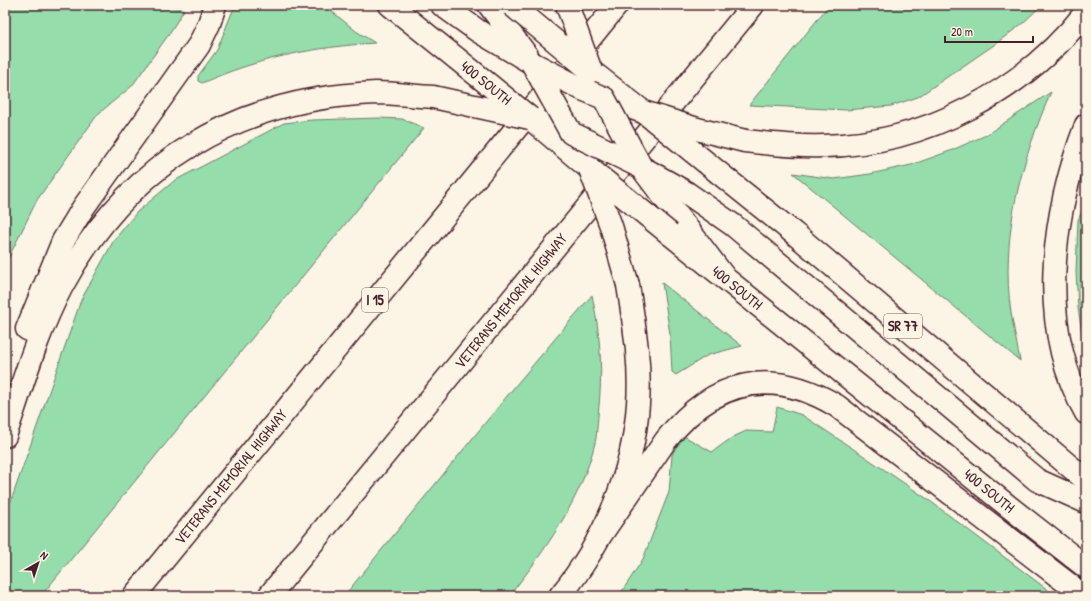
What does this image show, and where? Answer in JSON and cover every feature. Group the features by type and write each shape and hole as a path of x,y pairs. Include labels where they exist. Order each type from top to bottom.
{"main road":[{"path":"5,397 23,340 63,241 83,208 199,45 209,24 215,5"},
{"name":"400 SOUTH","path":"390,5 530,118 590,169 675,227 725,278 1086,567"},
{"path":"442,5 478,31 532,63 582,89 604,98 697,130 745,141 788,146 825,146 860,143 894,136 928,126 961,113 1014,81 1056,46 1086,12"},
{"path":"567,5 604,98 675,227"},
{"name":"VETERANS MEMORIAL HIGHWAY","path":"134,596 617,5"},
{"name":"VETERANS MEMORIAL HIGHWAY","path":"269,596 753,5"},
{"path":"498,7 532,63 590,169 611,226 628,285 636,336 638,369 638,403 636,423 628,464 620,490 598,539"},
{"name":"SR 77","path":"498,7 592,71 719,173 801,239 1086,480"},
{"path":"5,436 48,315 77,261 101,226 124,199 165,162 188,147 236,122 288,106 346,95 378,93 433,97 530,118 570,133 642,167 697,200 733,225 1037,480 1086,502"},
{"path":"1086,125 1070,169 1064,196 1057,238 1055,300 1057,330 1063,358 1072,386 1086,413"},
{"path":"560,596 585,562 598,539 666,440 678,425 692,412 720,394 745,386 764,383 782,384 800,388 820,395 837,406 1084,596"}],"green space":[{"path":"5,5 171,5 184,10 167,37 132,86 98,114 37,200 5,265"},
{"path":"235,5 324,5 356,31 375,43 331,47 287,55 244,67 202,83 198,81 198,76 217,50"},
{"path":"829,5 1042,5 1023,23 994,45 918,97 891,106 846,110 749,105"},
{"path":"1051,92 1040,118 1022,172 1011,228 1008,256 1008,285 1011,313 1020,361 793,173 834,179 870,174 911,165 950,151 986,135"},
{"path":"379,118 402,119 424,128 41,596 5,596 5,518 81,300 114,240 137,212 174,181 284,123 312,120"},
{"path":"1086,202 1086,346 1084,346 1078,308 1076,272 1078,220"},
{"path":"662,283 742,346 708,355 676,375 672,372 670,334"},
{"path":"592,295 599,341 601,370 600,400 595,443 581,485 571,505 536,561 509,596 344,596 516,385"},
{"path":"777,407 802,415 926,498 1056,596 619,596 643,559 669,492 672,455 682,435 712,452 733,437 746,431 772,432"}]}
